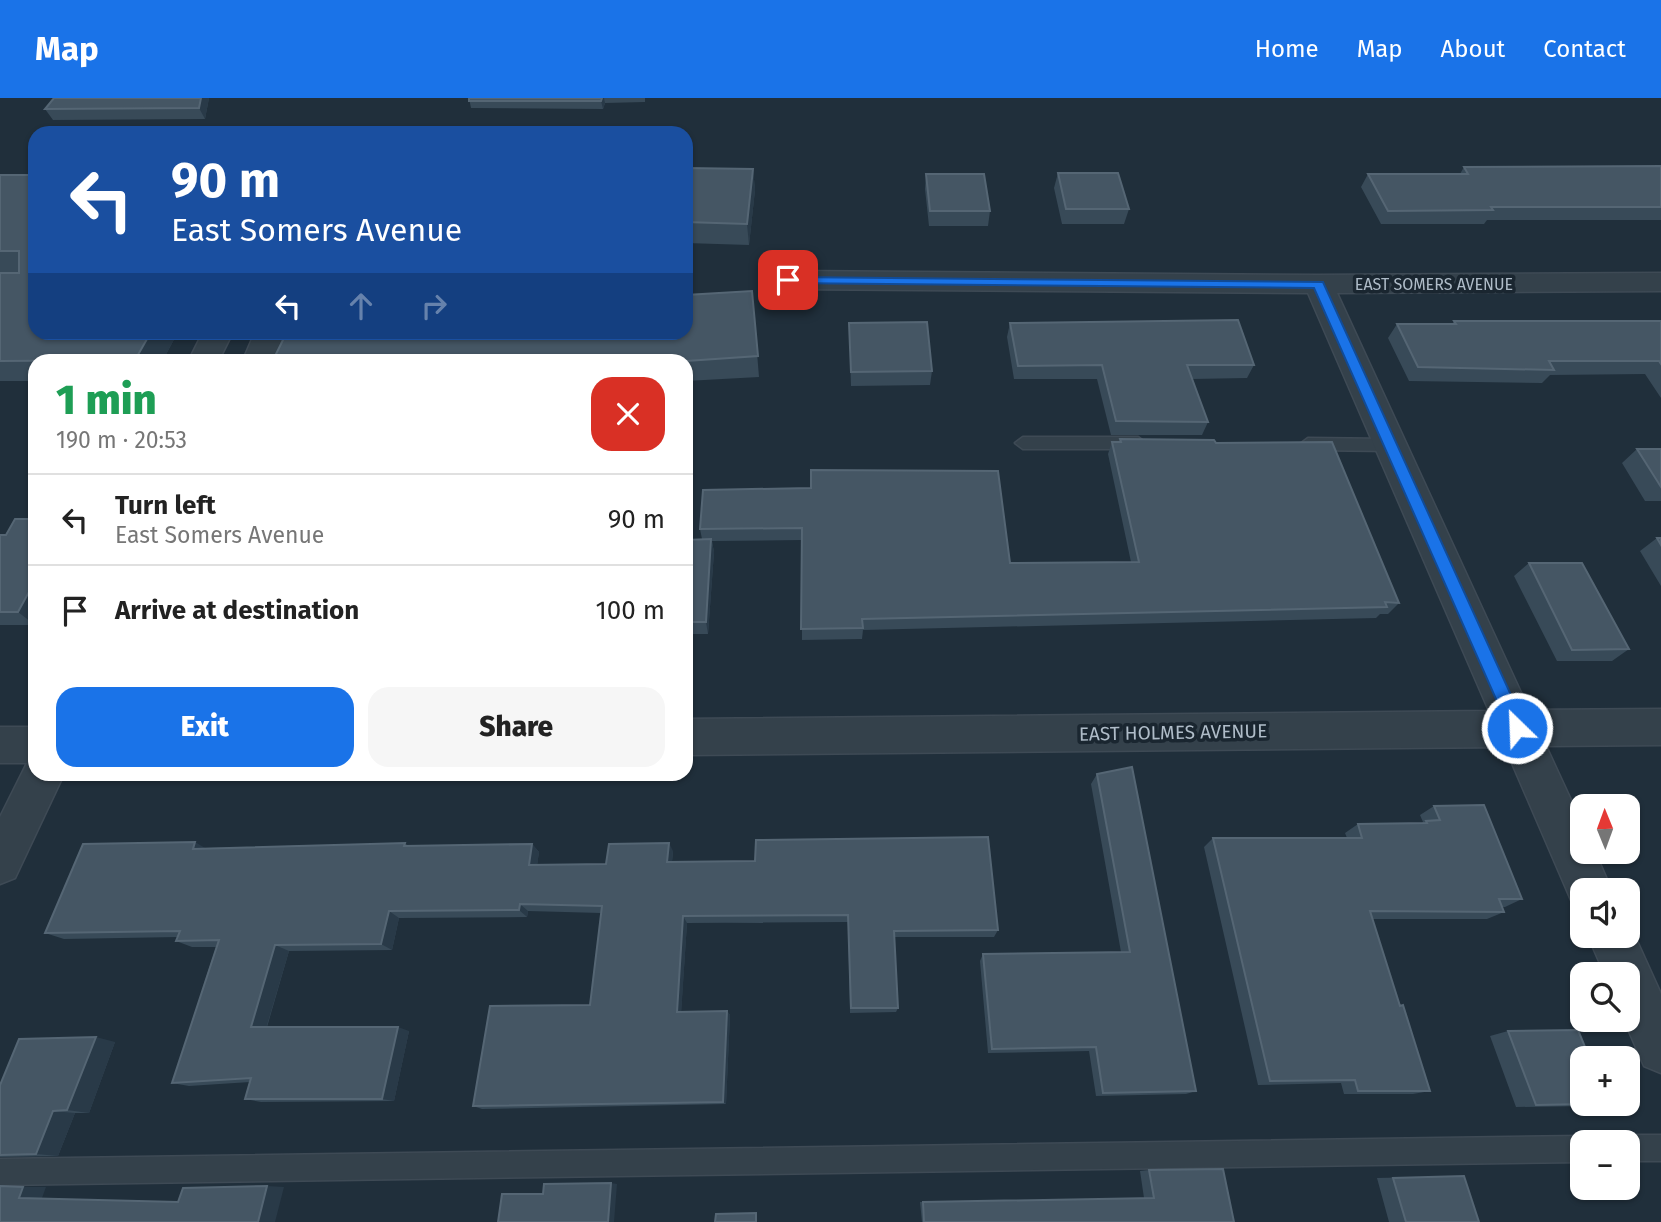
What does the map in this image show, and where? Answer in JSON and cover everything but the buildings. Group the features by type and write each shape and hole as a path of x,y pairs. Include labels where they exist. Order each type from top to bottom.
{"street":[{"name":"EAST SOMERS AVENUE","path":"781,280 1318,285 1661,282"},
{"path":"1318,285 1584,878"},
{"name":"EAST HOLMES AVENUE","path":"693,737 1661,727"},
{"path":"0,744 28,745"},
{"path":"0,863 40,781"},
{"path":"1616,948 1661,1049"}],"lane":[{"path":"1023,443 1161,443"},
{"path":"1285,444 1391,445"},
{"path":"1640,1148 1661,1148"},
{"path":"0,1171 1570,1149"}],"route":[{"path":"788,280 1318,285 1517,728"}]}
